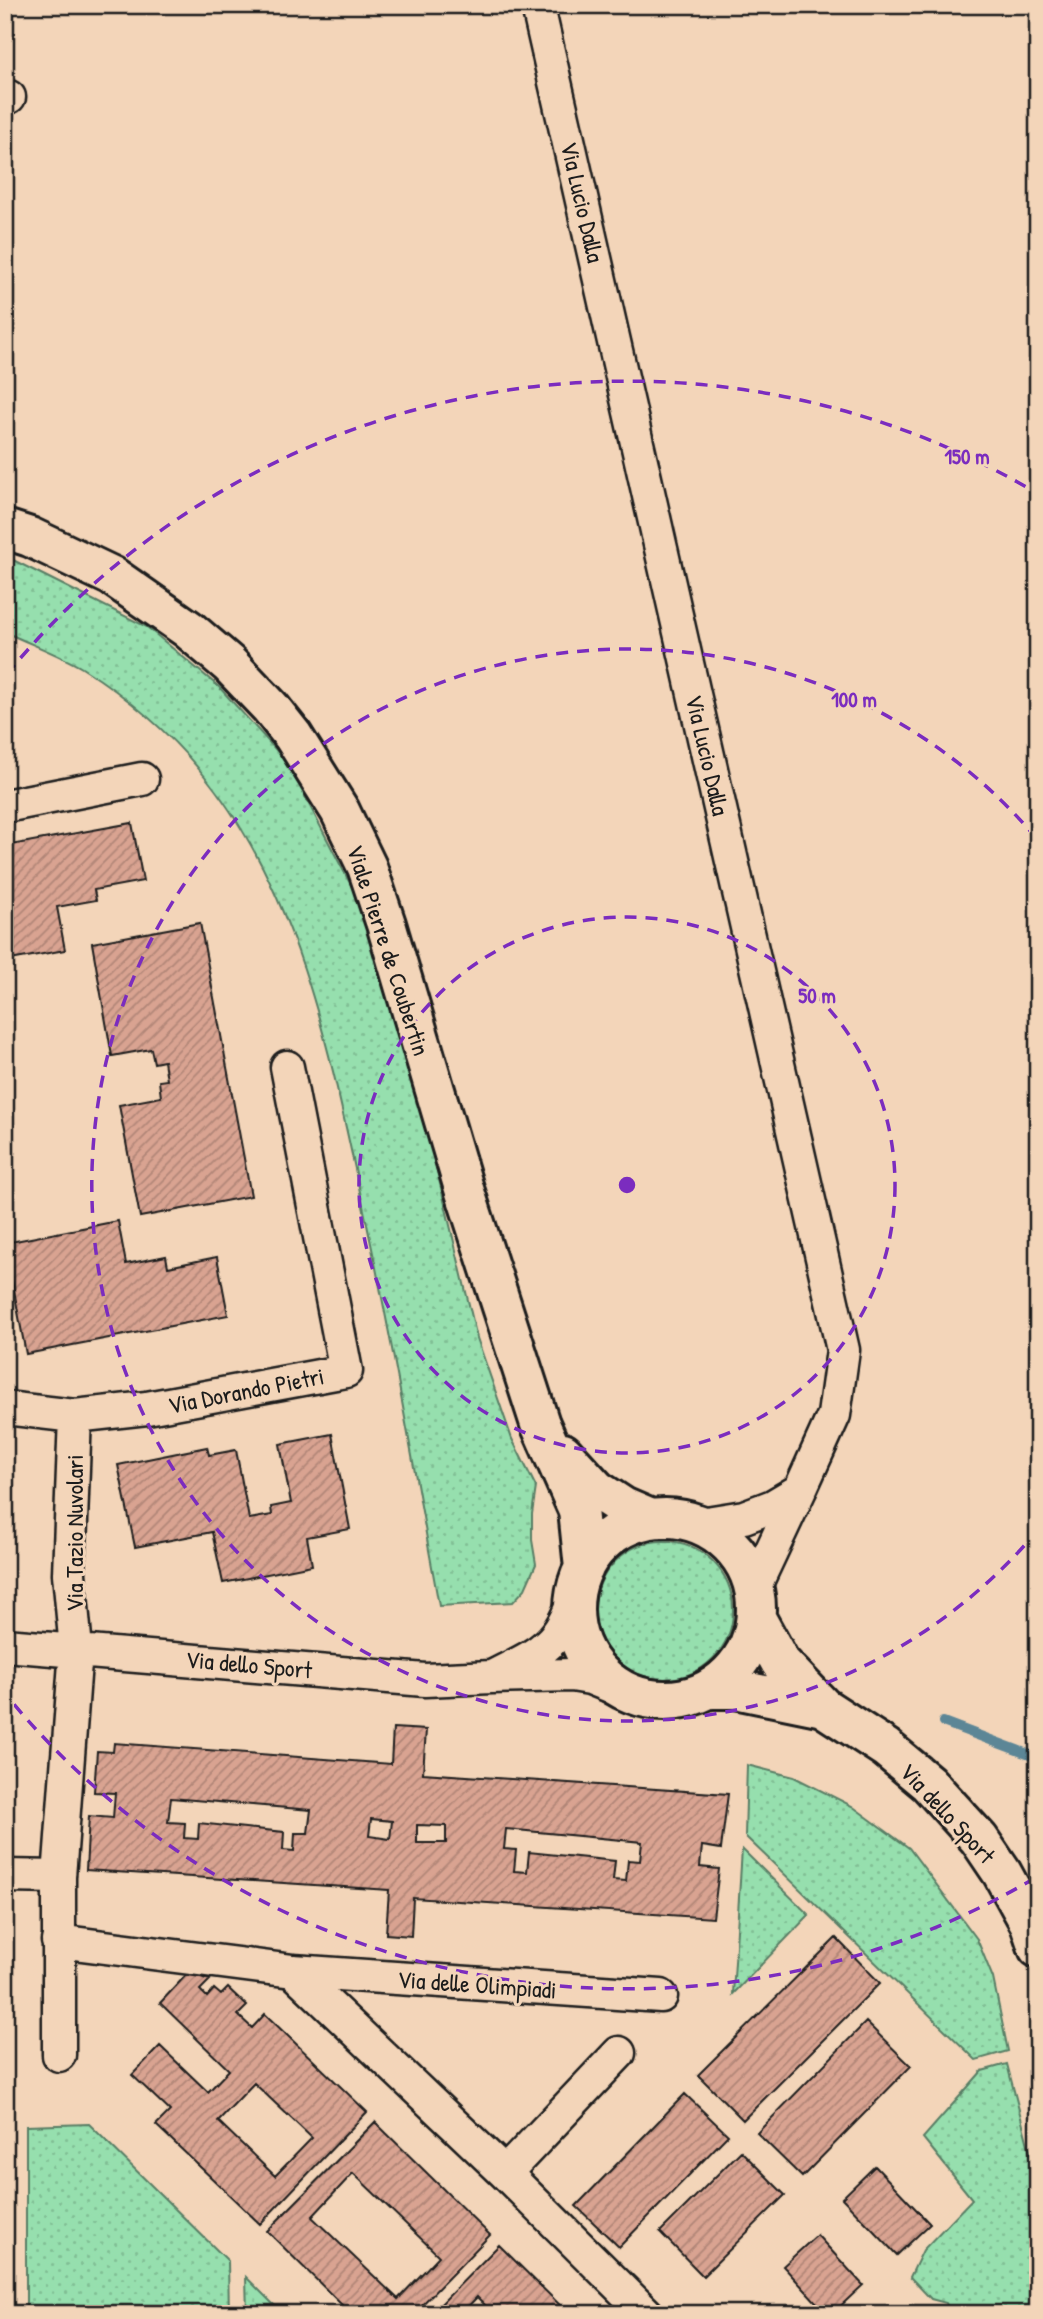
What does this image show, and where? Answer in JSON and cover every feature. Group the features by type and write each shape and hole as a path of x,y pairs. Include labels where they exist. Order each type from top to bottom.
{"street":[{"name":"Via Lucio Dalla","path":"540,16 843,1350 834,1415 800,1490 755,1604"},
{"name":"Viale Pierre de Coubertin","path":"5,529 30,537 112,576 188,629 229,664 270,707 293,736 334,801 367,867 465,1192 540,1424 578,1510 579,1583 575,1623 584,1651 601,1675 625,1692 663,1700 682,1699 710,1689 733,1671 748,1647 755,1604 746,1565 717,1533 700,1524 673,1519 635,1522 612,1534 594,1551 579,1583"},
{"path":"5,806 142,779"},
{"name":"Via Dorando Pietri","path":"5,1408 75,1416 147,1408 346,1371 287,1068"},
{"name":"Via Tazio Nuvolari","path":"75,1416 69,1574 76,1649"},
{"name":"Viale Pierre de Coubertin","path":"547,1436 597,1490 623,1507 651,1520"},
{"path":"700,1524 744,1517 773,1506 800,1490"},
{"name":"Via dello Sport","path":"492,1677 538,1653 551,1643 563,1627 579,1583"},
{"name":"Via dello Sport","path":"755,1604 780,1662 823,1707 886,1748 917,1774 979,1839 1002,1872 1030,1924 1038,1948"},
{"name":"Via dello Sport","path":"5,1645 425,1680 572,1675 590,1678 625,1692"},
{"path":"59,2055 59,1877 76,1649"},
{"name":"Via dello Sport","path":"710,1689 735,1689 823,1707"},
{"path":"5,1876 59,1877"},
{"name":"Via delle Olimpiadi","path":"58,1941 293,1971 661,1996"},
{"path":"293,1971 648,2314"},
{"path":"505,2173 619,2053"}],"green space":[{"path":"5,556 147,627 219,687 287,762 353,889 382,973 431,1146 477,1338 512,1439 536,1487 532,1540 536,1564 525,1589 513,1602 439,1606 381,1295 336,1085 306,976 265,872 238,824 207,779 165,733 133,705 82,668 5,632"},
{"path":"664,1541 691,1546 713,1561 728,1583 733,1610 728,1637 713,1659 691,1674 664,1679 637,1674 615,1659 600,1637 595,1610 600,1583 615,1561 637,1546"},
{"path":"747,1765 794,1777 852,1806 909,1848 977,1939 993,1978 1008,2051 976,2060 745,1836"},
{"path":"742,1849 809,1915 733,1994"},
{"path":"1007,2064 1038,2183 1038,2308 1019,2314 950,2314 946,2303 931,2299 910,2277 923,2250 972,2199 923,2138 982,2071"},
{"path":"89,2124 228,2261 229,2314 26,2314 26,2126"},
{"path":"246,2277 283,2314 247,2314"}],"building":[{"path":"132,823 143,881 94,890 96,900 57,907 65,950 5,961 5,846"},
{"path":"200,923 251,1196 140,1217 119,1105 161,1097 159,1081 167,1080 164,1061 154,1063 151,1049 112,1056 92,943"},
{"path":"118,1221 126,1264 166,1256 168,1267 217,1257 228,1315 26,1354 5,1243"},
{"path":"332,1434 350,1529 307,1537 312,1565 223,1583 212,1532 135,1547 118,1465 207,1447 209,1455 236,1450 249,1519 272,1515 271,1507 291,1503 280,1444"},
{"path":"393,1728 426,1730 423,1773 728,1794 721,1849 702,1846 700,1867 719,1869 713,1918 413,1898 411,1936 386,1934 389,1890 86,1870 89,1816 113,1818 115,1793 94,1792 97,1751 113,1752 114,1743 391,1764","holes":["171,1798 311,1810 308,1833 295,1833 294,1851 283,1850 284,1832 199,1823 198,1839 184,1838 185,1823 168,1822","371,1819 392,1821 390,1839 369,1836","417,1825 446,1826 446,1843 417,1843","506,1829 642,1842 640,1861 628,1860 626,1881 613,1880 615,1861 529,1852 527,1872 514,1871 516,1850 504,1849"]},
{"path":"836,1938 880,1983 743,2120 698,2075"},
{"path":"188,1973 210,1980 200,1990 207,1997 214,1989 221,1995 228,1988 247,2006 238,2015 252,2028 265,2014 367,2112 260,2224 156,2125 170,2111 132,2075 160,2046 208,2092 229,2070 160,2003","holes":["254,2083 312,2138 275,2176 218,2121"]},
{"path":"866,2022 911,2066 802,2177 757,2133"},
{"path":"685,2094 728,2135 619,2247 576,2206"},
{"path":"375,2122 490,2235 413,2314 351,2314 267,2231","holes":["353,2173 439,2256 398,2299 312,2217"]},
{"path":"741,2151 785,2195 703,2276 660,2232"},
{"path":"875,2166 930,2224 897,2255 842,2198"},
{"path":"817,2235 863,2285 832,2314 827,2314 783,2266"},
{"path":"499,2245 569,2314 494,2314 477,2297 461,2314 431,2314"}],"waterway":[{"path":"943,1722 1038,1758"}]}
